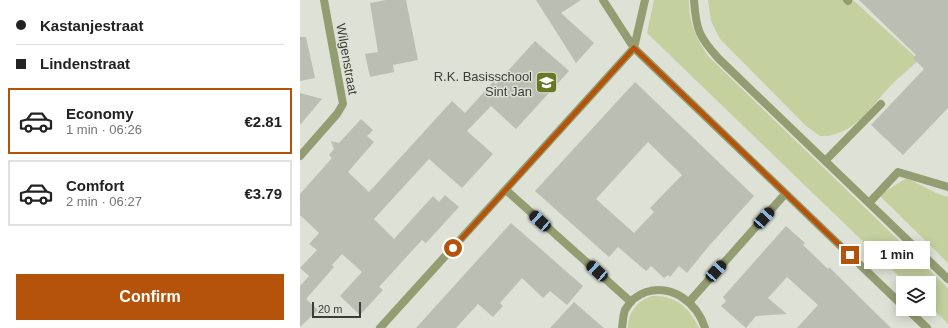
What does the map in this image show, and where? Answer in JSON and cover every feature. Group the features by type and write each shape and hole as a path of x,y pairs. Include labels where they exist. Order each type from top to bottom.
{"street":[{"name":"Wilgenstraat","path":"300,156 337,114 342,104 324,0"},
{"path":"604,0 634,48 896,299"},
{"path":"380,328 634,48 645,0"},
{"path":"694,0 698,32 704,43 948,279"},
{"path":"825,161 881,104"},
{"path":"869,203 898,172 948,187"},
{"path":"506,190 631,302"},
{"path":"689,302 786,194"},
{"path":"622,328 625,310 631,302 638,295 656,289 674,292 689,302 702,318 705,328"},
{"path":"914,316 927,328"}],"green space":[{"path":"654,0 689,0 690,16 694,30 708,56 936,276 899,276 647,33"},
{"path":"708,0 853,0 919,60 894,82 862,118 853,125 832,135 820,136 806,126 720,39 711,21"},
{"path":"907,178 936,193 948,197 948,263 879,195"},
{"path":"936,276 948,288 948,324 936,312"},
{"path":"652,296 668,298 681,304 691,314 699,328 628,328 628,322 634,308 642,301"}],"building":[{"path":"386,0 406,0 418,60 393,65 394,72 370,77 365,54 378,52 370,3"},
{"path":"536,0 581,0 561,13 594,43 576,63"},
{"path":"859,0 948,0 948,108 903,155 871,125 924,69 913,58 916,55"},
{"path":"300,37 306,37 315,78 300,81"},
{"path":"535,41 569,71 516,129 491,106 467,131 493,154 462,188 429,159 374,219 394,239 433,196 439,202 445,195 459,207 426,243 422,240 410,253 379,287 383,290 360,315 340,296 362,272 342,254 332,265 334,267 306,299 318,310 300,327 300,286 309,276 300,268 317,250 309,244 319,233 300,215 300,194 332,158 329,155 334,149 331,141 339,143 361,119 373,130 367,136 374,142 348,172 369,192 452,101 465,113 493,82 496,84"},
{"path":"635,82 754,196 708,247 687,273 679,266 670,277 668,275 664,278 651,266 646,271 618,247 609,257 535,191","holes":["648,142 682,175 650,208 654,212 634,233 596,199"]},
{"path":"300,93 322,99 300,125"},
{"path":"511,223 583,286 567,305 550,291 543,298 522,278 500,303 503,306 493,317 478,304 456,328 416,328"},
{"path":"786,226 805,243 803,245 828,269 829,267 891,328 797,328 818,305 787,277 768,298 787,314 756,316 746,328 721,306 726,301 723,297"},
{"path":"574,302 590,316 604,328 550,328"}],"place":[{"name":"R.K. Basisschool Sint Jan","path":"547,83"}],"route":[{"path":"453,248 634,48 850,255"}]}
